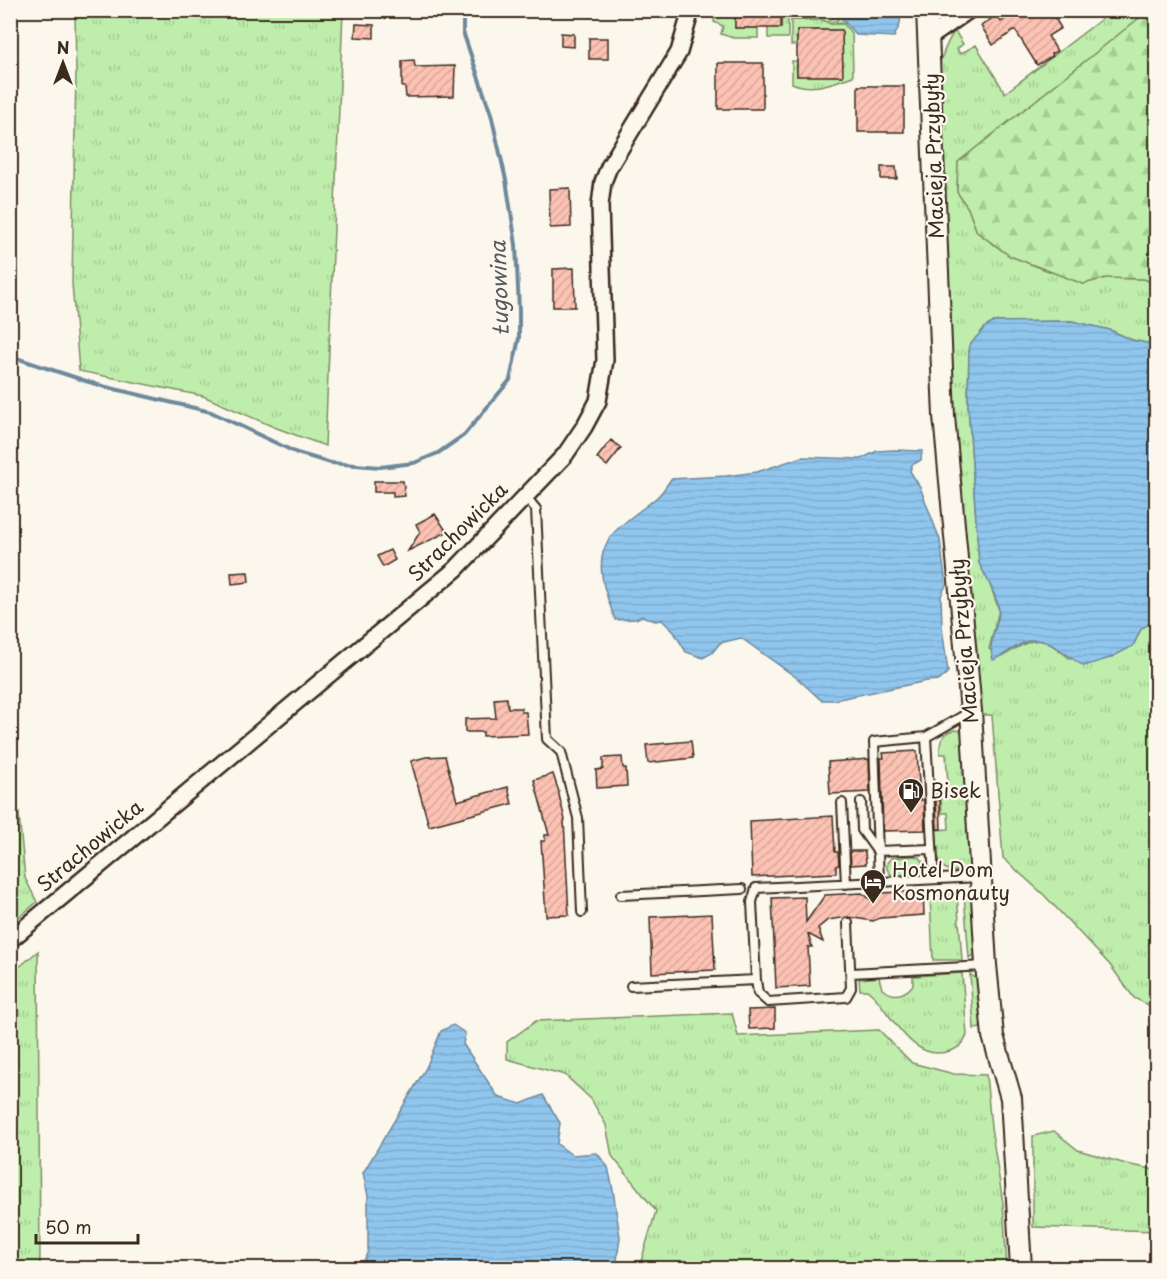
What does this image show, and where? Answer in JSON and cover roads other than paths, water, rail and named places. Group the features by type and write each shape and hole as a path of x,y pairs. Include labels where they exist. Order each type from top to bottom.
{"street":[{"name":"Strachowicka","path":"10,940 456,569 565,455 598,401 605,360 600,205 603,182 627,136 679,52 691,10"},
{"name":"Macieja Przybyły","path":"927,10 944,417 971,711 986,966 993,1036 1011,1098 1021,1269"},
{"path":"928,34 936,33 969,10"}],"lane":[{"path":"525,496 536,509 547,739 561,752 578,818 582,912"},
{"path":"879,882 874,742 926,737 971,711"},
{"path":"926,737 934,879"},
{"path":"861,802 862,830 877,852"},
{"path":"842,803 846,884"},
{"path":"877,852 931,849"},
{"path":"848,923 851,988 846,997 768,1002 758,993 752,902 756,888 982,877"},
{"path":"621,895 742,889"},
{"path":"851,973 986,966"},
{"path":"631,986 756,980"}],"water":[{"path":"841,11 901,11 900,24 894,37 856,35 838,14"},
{"path":"1072,321 1156,345 1156,619 1141,629 1133,646 1110,658 1084,666 1050,644 1035,640 1028,641 993,660 991,647 999,612 994,594 979,563 968,405 969,346 985,327 994,322"},
{"path":"877,451 922,451 921,460 912,465 910,471 920,487 940,540 946,585 941,596 942,627 948,672 940,680 834,700 821,700 797,678 741,638 720,643 712,653 703,658 686,652 674,632 662,620 655,621 642,616 636,619 615,620 603,581 604,548 617,529 659,495 671,479 757,472 802,457 861,459"},
{"path":"453,1025 465,1033 463,1044 498,1097 521,1104 543,1095 560,1123 557,1144 572,1155 597,1153 608,1167 620,1237 616,1268 361,1268 368,1251 368,1196 363,1173 426,1068 441,1031"}],"waterway":[{"name":"Ługowina","path":"10,356 98,385 211,412 297,453 331,463 380,467 414,463 438,453 464,435 510,380 519,338 519,310 516,245 506,180 491,114 463,32 463,10"}],"place":[{"name":"Bisek","path":"911,814"},
{"name":"Hotel Dom Kosmonauty","path":"873,905"}]}
